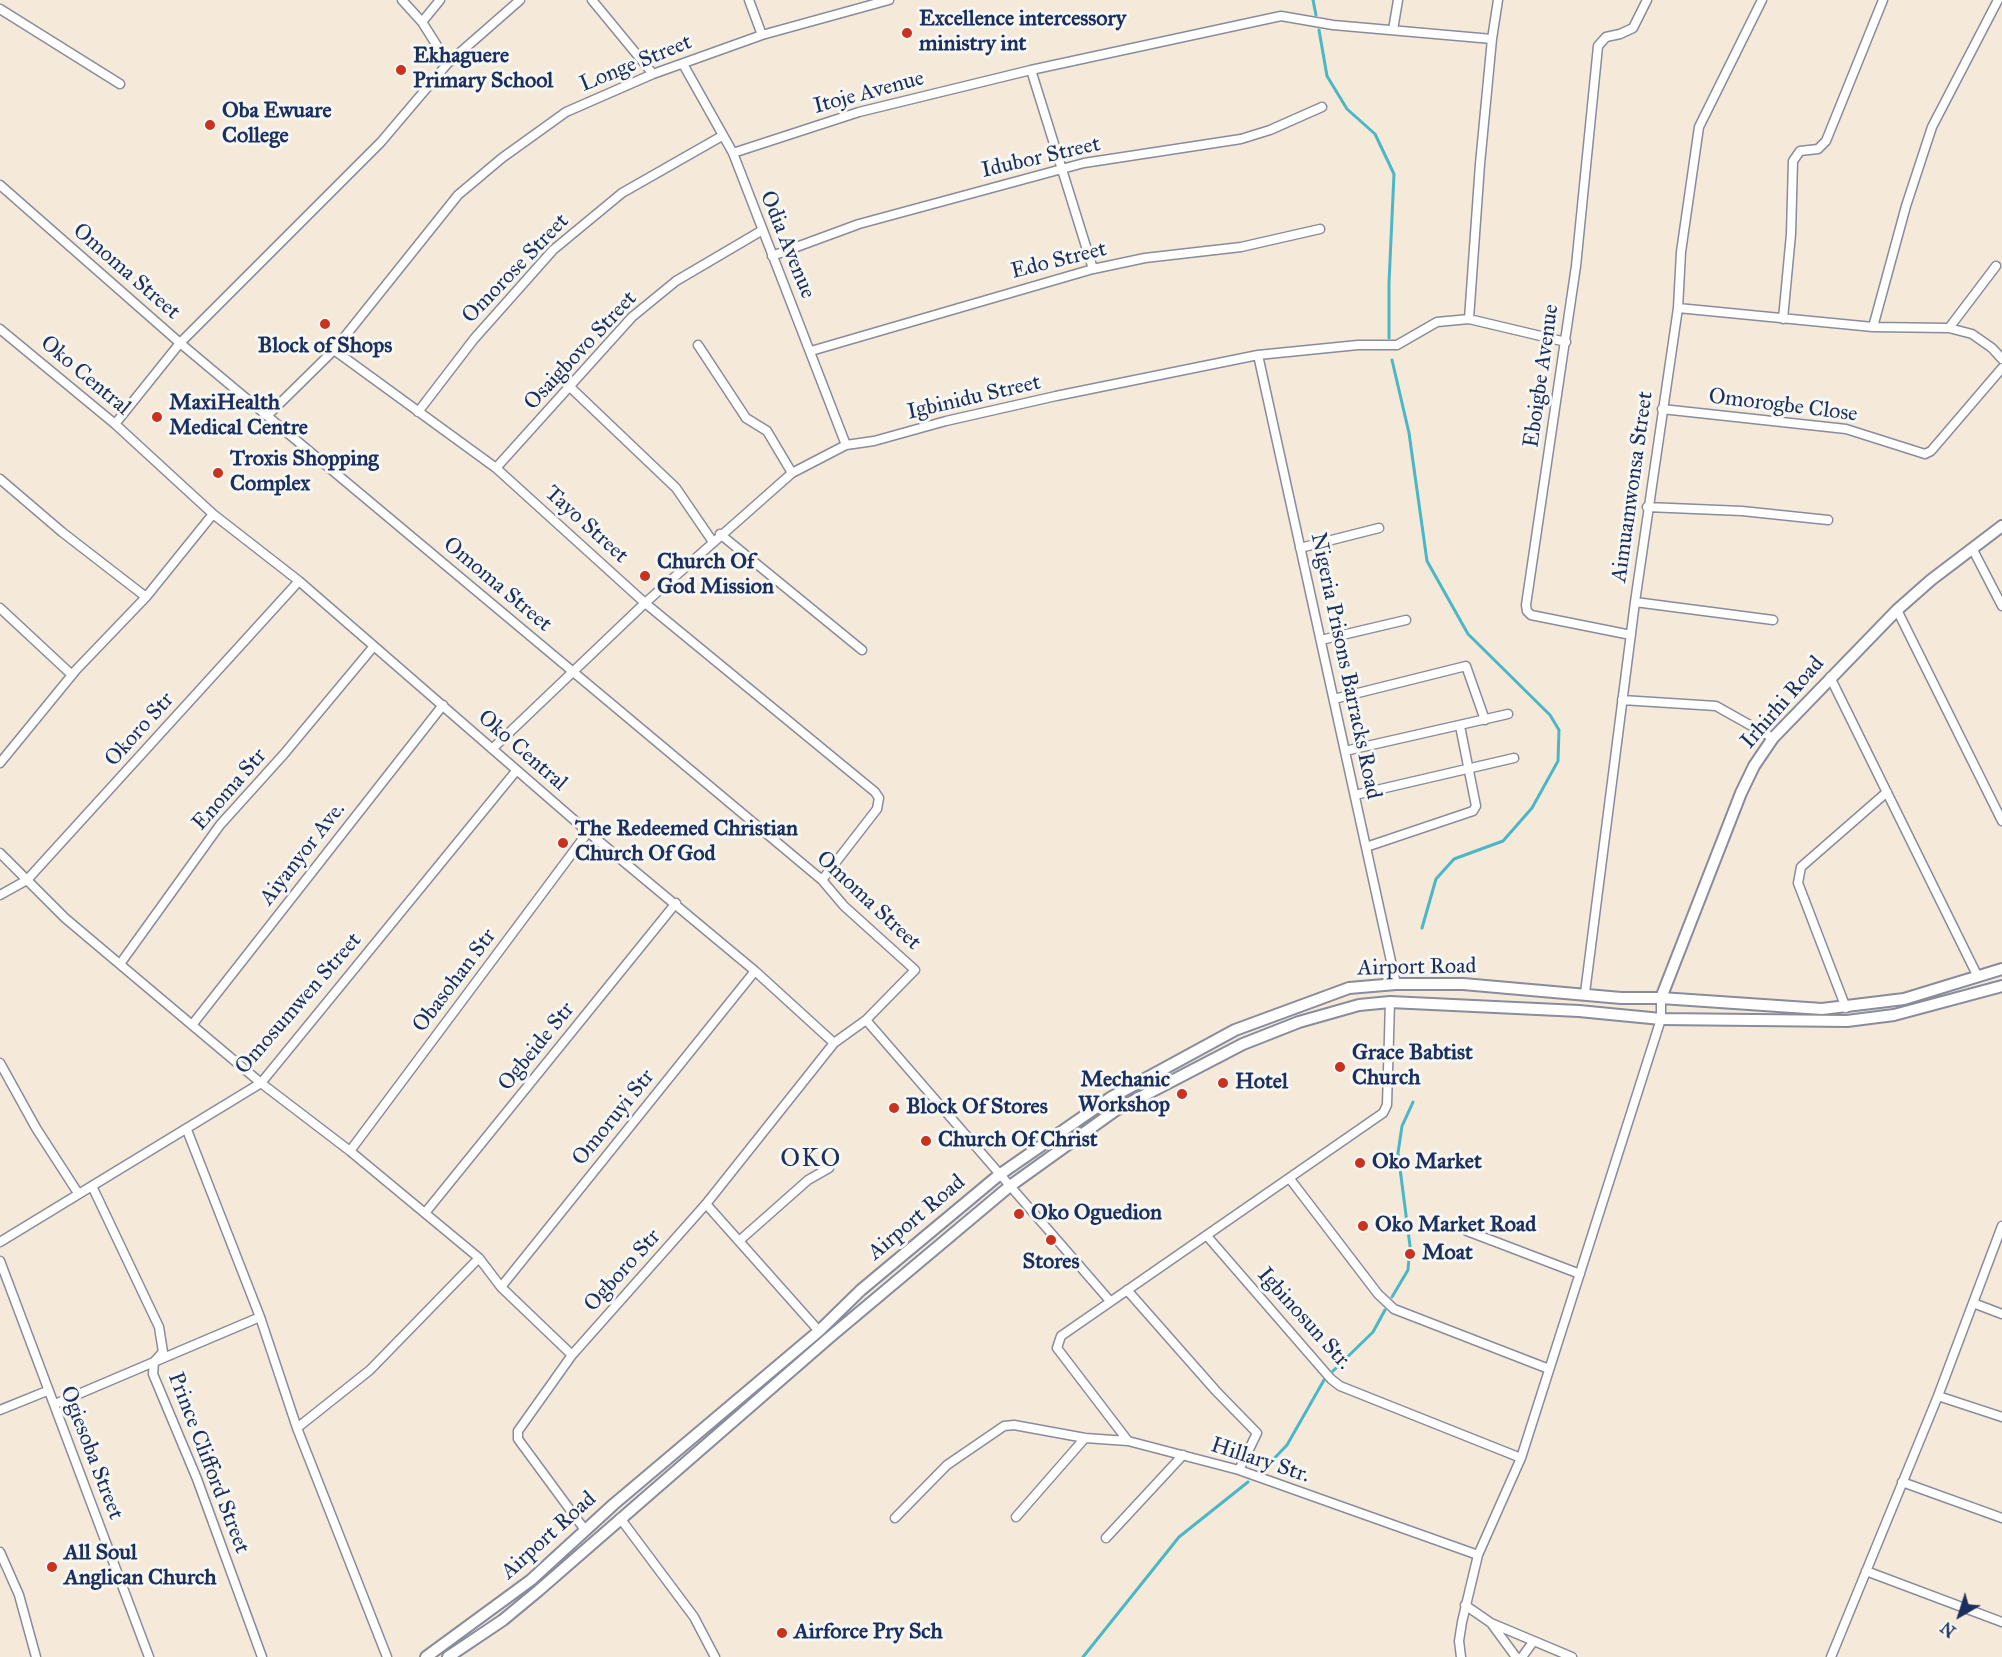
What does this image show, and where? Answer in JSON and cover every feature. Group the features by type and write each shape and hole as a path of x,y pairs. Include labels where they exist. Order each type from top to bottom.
{"main road":[{"name":"Irhirhi Road","path":"1661,998 1741,793 1754,766 1773,738 1830,677 1898,610 2002,526"},
{"name":"Airport Road","path":"426,1657 531,1580 585,1530 819,1331 861,1290 999,1175 1110,1098 1235,1030 1349,988 1396,984 1462,984 1585,993 1621,998 1846,1008 1904,999 2002,969"},
{"name":"Airport Road","path":"448,1657 503,1620 538,1592 620,1518 1010,1186 1116,1110 1243,1044 1309,1019 1359,1005 1390,1002 1579,1011 1661,1019 1847,1021 1894,1015 2002,986"}],"street":[{"path":"402,0 422,22 448,63"},
{"path":"422,22 440,0"},
{"path":"115,424 180,343 381,142 448,63 520,0"},
{"path":"592,0 653,74"},
{"path":"749,0 762,35"},
{"name":"Longe Street","path":"267,416 334,350 458,195 501,158 566,112 653,74 762,35 889,0"},
{"path":"1393,30 1398,0"},
{"path":"1469,319 1492,39 1498,0"},
{"name":"Eboigbe Avenue","path":"1631,635 1532,615 1527,611 1566,342 1600,40 1629,31 1647,0"},
{"name":"Aimuamwonsa Street","path":"1585,993 1647,507 1678,308 1681,252 1699,127 1762,0"},
{"path":"1783,319 1791,234 1793,161 1800,151 1818,148 1826,141 1883,0"},
{"path":"1873,327 1906,206 1932,127 1998,0"},
{"path":"0,9 120,84"},
{"name":"Itoje Avenue","path":"733,153 859,112 1031,70 1281,16 1333,25 1492,39"},
{"name":"Odia Avenue","path":"683,64 733,153 761,231 811,351 846,445"},
{"path":"1031,70 1093,269"},
{"name":"Idubor Street","path":"772,256 859,224 1084,163 1241,139 1270,130 1322,106"},
{"name":"Omorose Street","path":"418,412 474,339 553,250 622,194 722,136"},
{"name":"Omoma Street","path":"0,185 180,343 822,880 844,906 915,970 866,1020"},
{"name":"Edo Street","path":"811,351 1093,269 1145,258 1241,247 1320,229"},
{"name":"Osaigbovo Street","path":"496,468 632,317 676,281 761,231"},
{"path":"1949,328 1996,267"},
{"path":"1678,308 1873,327 1949,328 1972,334 1992,348 2002,359"},
{"name":"Igbinidu Street","path":"492,749 720,534 792,473 846,445 874,441 946,421 1056,396 1258,355 1358,345 1397,345 1437,322 1469,319 1566,342"},
{"name":"Oko Central","path":"0,329 115,424 213,514 299,581 516,771 676,903 834,1043"},
{"path":"698,345 746,418 767,431 792,473"},
{"name":"Tayo Street","path":"334,350 496,468 645,603 875,792 879,798 877,809 822,880"},
{"name":"Nigeria Prisons Barracks Road","path":"1258,355 1396,984"},
{"name":"Omorogbe Close","path":"1662,409 1846,429 1925,454 1931,451 2002,368"},
{"path":"570,387 676,488 713,542"},
{"path":"0,479 62,532 146,597"},
{"path":"1647,507 1742,511 1828,520"},
{"path":"0,763 72,675 146,597 213,514"},
{"path":"1300,548 1379,528"},
{"path":"720,534 862,650"},
{"path":"1972,548 2002,606"},
{"name":"Okoro Str","path":"0,895 27,880 299,581"},
{"path":"1635,602 1773,620"},
{"path":"0,609 72,675"},
{"path":"1898,610 2002,821"},
{"path":"1321,640 1406,620"},
{"name":"Enoma Str","path":"120,964 220,825 284,754 374,646"},
{"path":"1334,699 1466,666 1485,720"},
{"path":"1830,677 1978,977"},
{"path":"1623,700 1716,706 1773,738"},
{"name":"Aiyanyor Ave.","path":"192,1025 443,705"},
{"path":"1345,751 1508,714"},
{"path":"1366,847 1473,811 1476,806 1460,726"},
{"path":"1355,795 1514,758"},
{"name":"Omosumwen Street","path":"0,1242 78,1192 187,1130 261,1083 516,771"},
{"path":"1846,1008 1798,883 1801,867 1887,792"},
{"name":"Obasohan Str","path":"350,1151 588,832"},
{"path":"0,853 65,918 261,1083 350,1151 479,1258 501,1287 572,1355"},
{"name":"Ogbeide Str","path":"425,1213 676,903"},
{"name":"Omoruyi Str","path":"501,1287 755,971"},
{"path":"1461,1657 1459,1641 1465,1605 1478,1556 1521,1458 1661,1019 1661,998"},
{"path":"1128,1441 1063,1358 1057,1348 1061,1336 1383,1113 1387,1105 1390,1002"},
{"path":"834,1043 866,1020 1110,1301"},
{"name":"Ogboro Str","path":"585,1530 518,1439 518,1431 572,1355 706,1204 834,1043"},
{"path":"0,1063 36,1128 78,1192"},
{"path":"187,1130 260,1317 297,1428 387,1657"},
{"path":"739,1241 808,1180 829,1168"},
{"path":"1290,1179 1378,1293 1394,1309 1549,1369"},
{"name":"Prince Clifford Street","path":"92,1186 159,1327 163,1352 154,1362 153,1374 197,1479 262,1657"},
{"path":"706,1204 819,1331"},
{"path":"1831,1657 1938,1396 2002,1226"},
{"path":"1467,1231 1580,1274"},
{"name":"Igbinosun Str.","path":"1207,1236 1330,1379 1340,1386 1521,1458"},
{"path":"297,1428 370,1370 479,1258"},
{"name":"Ogiesoba Street","path":"0,1261 149,1657"},
{"path":"1127,1290 1216,1391 1257,1433 1239,1470"},
{"path":"1973,1303 2002,1314"},
{"path":"55,1404 260,1317"},
{"path":"0,1410 47,1391"},
{"path":"1938,1396 2002,1416"},
{"name":"Hillary Str.","path":"895,1518 947,1465 1004,1426 1014,1425 1085,1438 1128,1441 1239,1470 1478,1556"},
{"path":"1016,1517 1085,1438"},
{"path":"1106,1538 1183,1455"},
{"path":"1902,1482 2002,1518"},
{"path":"620,1518 694,1617 715,1657"},
{"path":"0,1552 19,1595 36,1657"},
{"path":"1866,1570 2002,1622"},
{"path":"1465,1605 1491,1623 1572,1657"},
{"path":"1491,1623 1516,1657"},
{"path":"1522,1657 1533,1642"}],"waterway":[{"path":"1313,0 1316,15"},
{"path":"1319,30 1327,76 1347,109 1375,134 1394,174 1389,338"},
{"path":"1392,360 1409,433 1427,561 1468,634 1550,715 1559,730 1558,761 1532,808 1503,841 1454,859 1436,879 1422,928"},
{"path":"1392,1297 1408,1270 1410,1246 1398,1153 1402,1126 1413,1102"},
{"path":"1333,1371 1373,1332 1385,1310"},
{"path":"1267,1466 1287,1445 1324,1380"},
{"path":"1083,1657 1179,1537 1248,1482"}],"place":[{"name":"Excellence intercessory ministry int","path":"907,33"},
{"name":"Ekhaguere Primary School","path":"401,70"},
{"name":"Oba Ewuare College","path":"210,125"},
{"name":"Block of Shops","path":"325,324"},
{"name":"MaxiHealth Medical Centre","path":"157,417"},
{"name":"Troxis Shopping Complex","path":"218,473"},
{"name":"Church Of God Mission","path":"645,576"},
{"name":"The Redeemed Christian Church Of God","path":"563,843"},
{"name":"Grace Babtist Church","path":"1340,1067"},
{"name":"Hotel","path":"1223,1083"},
{"name":"Mechanic Workshop","path":"1182,1094"},
{"name":"Block Of Stores","path":"894,1108"},
{"name":"Church Of Christ","path":"926,1141"},
{"name":"Oko Market","path":"1360,1163"},
{"name":"Oko Oguedion","path":"1019,1214"},
{"name":"Oko Market Road","path":"1363,1226"},
{"name":"Stores","path":"1051,1240"},
{"name":"Moat","path":"1410,1254"},
{"name":"All Soul Anglican Church","path":"52,1567"},
{"name":"Airforce Pry Sch","path":"782,1633"}],"district":[{"name":"OKO","path":"811,1160"}]}
